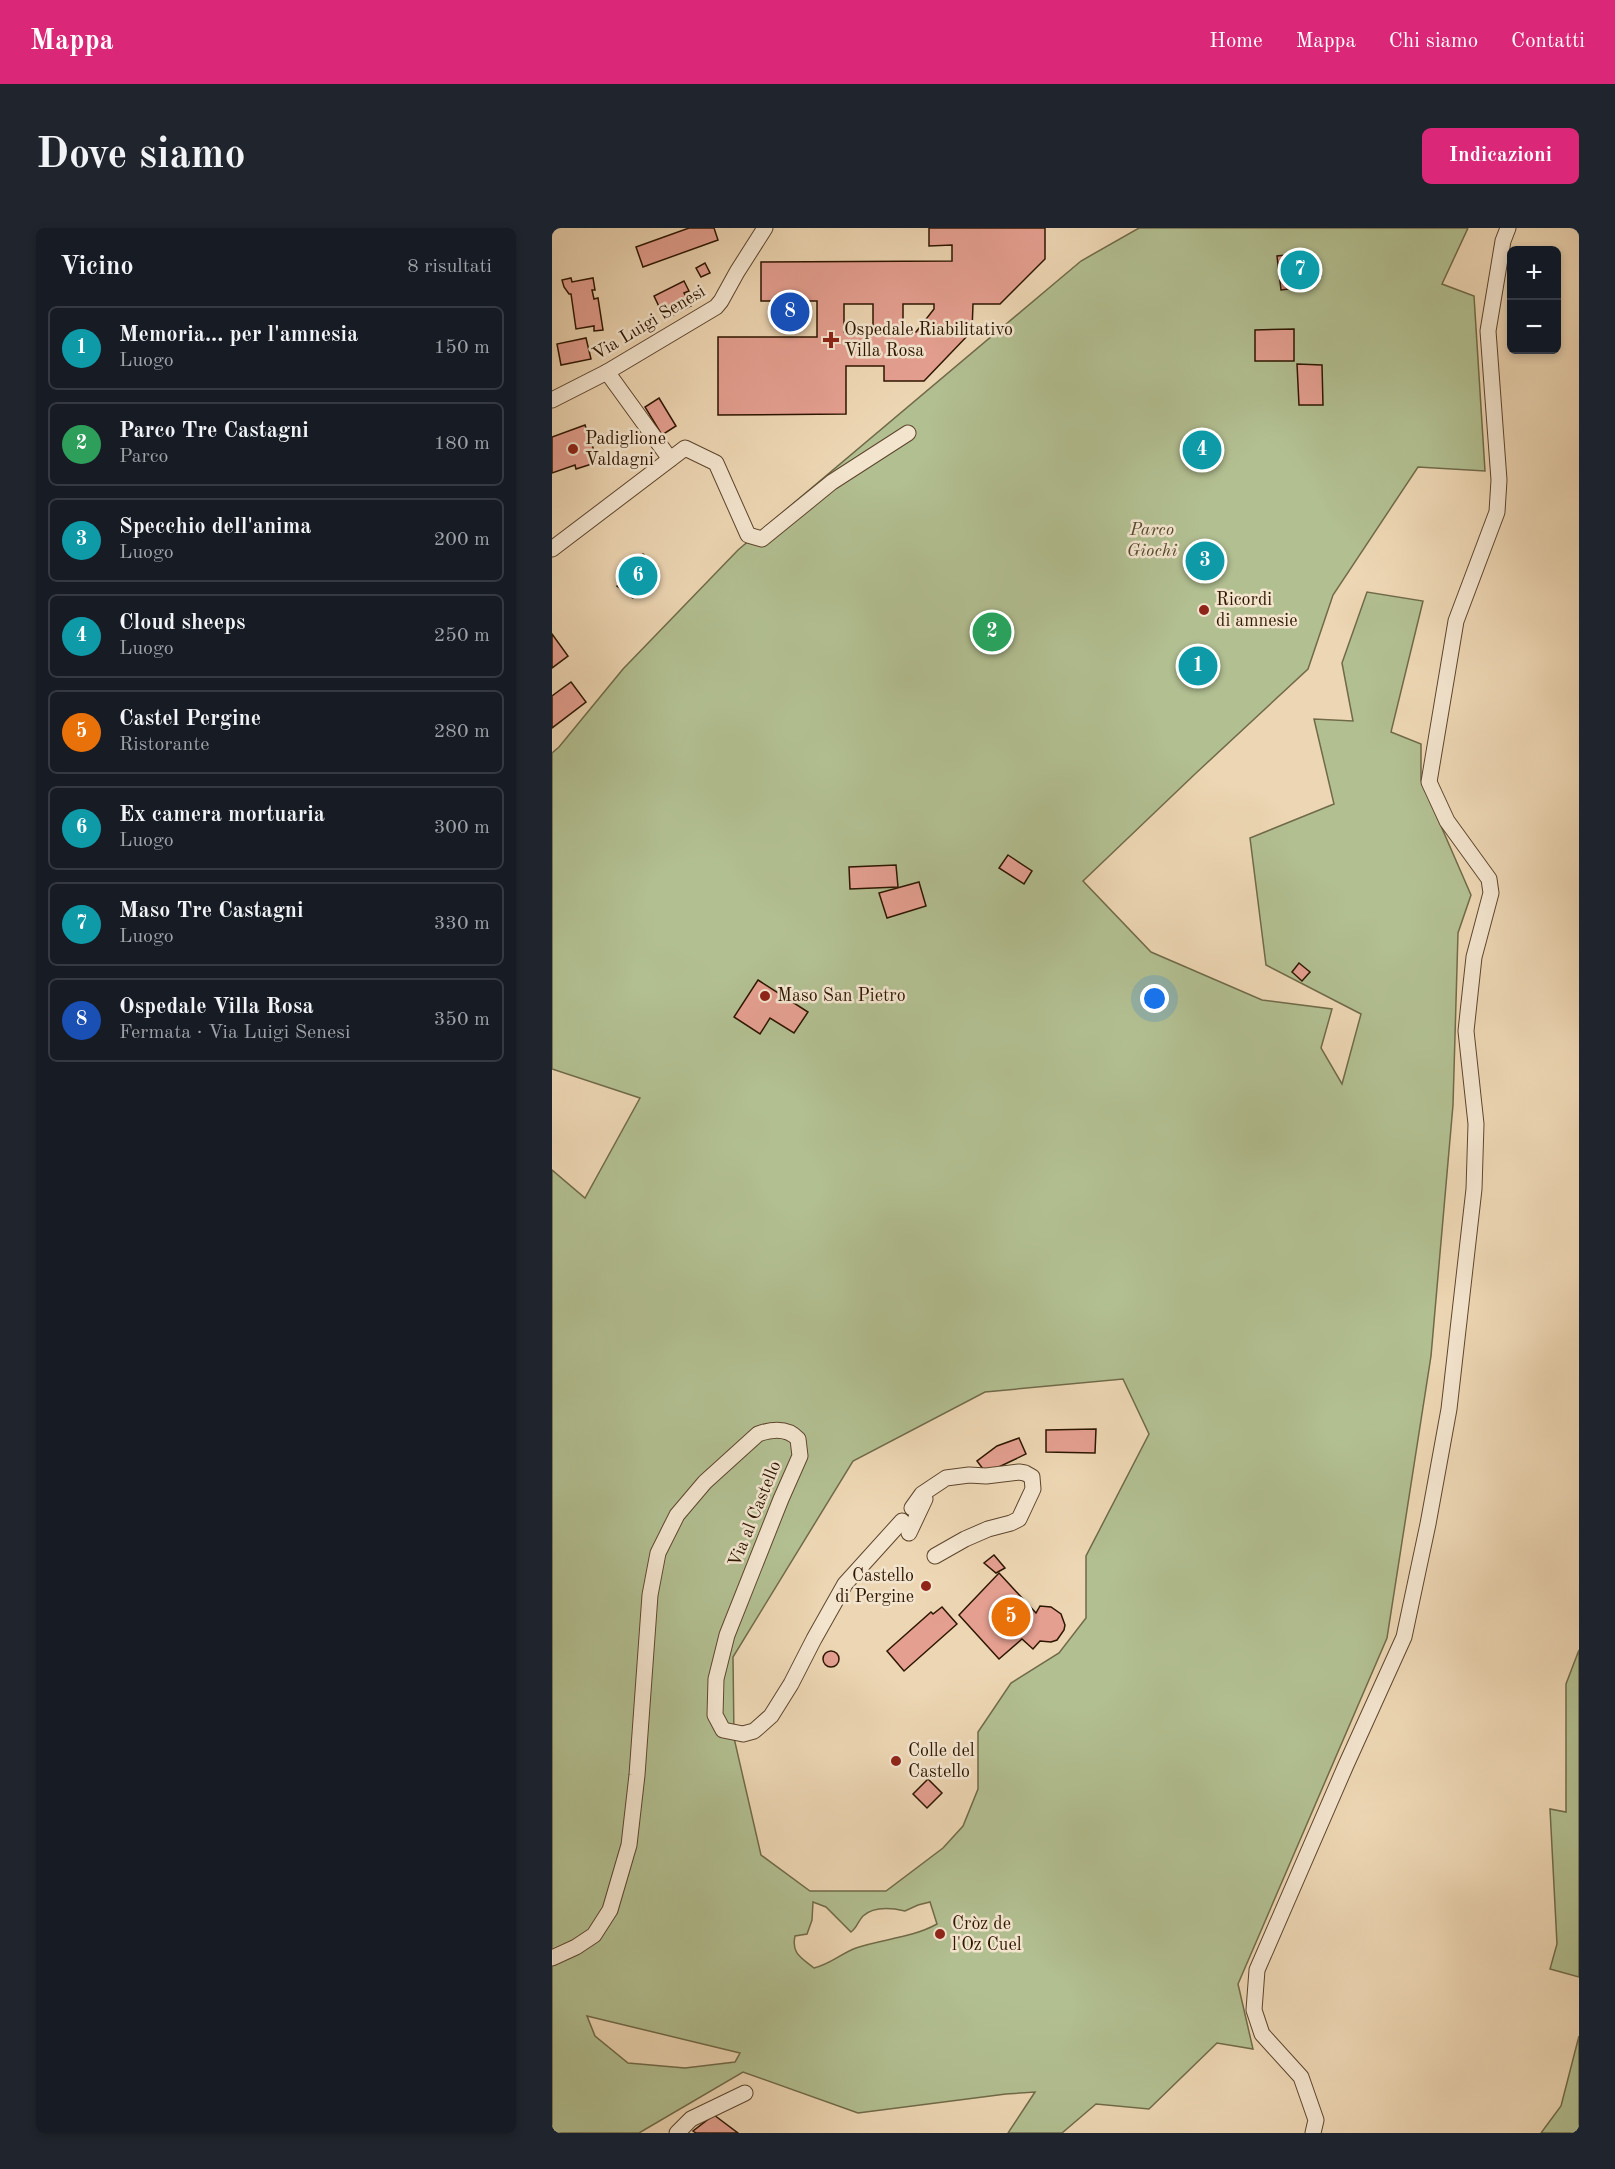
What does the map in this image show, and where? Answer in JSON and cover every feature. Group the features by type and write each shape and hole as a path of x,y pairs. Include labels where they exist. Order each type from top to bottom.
{"street":[{"name":"Via Luigi Senesi","path":"552,400 607,372 716,307 765,228"},
{"path":"1313,2133 1316,2120 1301,2077 1262,2034 1259,2026 1254,2010 1257,1970 1404,1637 1449,1409 1474,1189 1476,1124 1466,1031 1474,957 1491,893 1490,879 1447,821 1429,782 1456,621 1497,512 1499,480 1488,331 1503,241 1509,228"},
{"path":"607,372 670,459"},
{"path":"552,549 685,448 716,463 748,535 762,539 832,482 908,433"},
{"name":"Via al Castello","path":"552,1958 576,1947 594,1935 610,1910 629,1845 637,1775 650,1595 658,1553 677,1515 705,1482 758,1434 779,1430 790,1432 798,1439 800,1456 728,1635 716,1679 715,1715 723,1730 743,1734 754,1731 771,1716 845,1584 905,1527 930,1488"},
{"path":"912,1508 922,1494 946,1478 1020,1472 1029,1475 1034,1485 1019,1520 980,1532 935,1556"},
{"path":"677,2133 691,2119 744,2093"}],"green space":[{"name":"Parco Giochi","path":"1139,228 1468,228 1442,284 1474,296 1485,471 1418,467 1333,595 1308,669 1083,881 1151,952 1262,1000 1332,1009 1321,1048 1342,1084 1361,1014 1266,965 1250,838 1334,804 1314,719 1353,721 1342,663 1367,592 1423,601 1391,732 1421,744 1421,780 1471,895 1458,933 1453,1105 1431,1356 1387,1638 1238,1984 1253,2049 1217,2043 1149,2109 1096,2104 1062,2133 1008,2133 1035,2092 858,2113 743,2072 639,2133 552,2133 552,1170 585,1198 640,1098 552,1069 552,753 623,669 738,550 1081,261","holes":["1123,1379 1149,1434 1086,1556 1086,1618 1059,1653 1011,1683 978,1732 978,1789 963,1826 943,1848 886,1891 810,1891 761,1855 734,1738 733,1657 853,1461 985,1392","813,1902 826,1907 851,1932 863,1916 872,1911 878,1909 905,1911 930,1902 937,1924 907,1935 856,1948 814,1968 798,1955 794,1942 795,1936 807,1934 812,1920","587,2016 740,2053 735,2062 685,2068 628,2063 595,2036"]},
{"path":"1579,1650 1579,1977 1550,1969 1557,1944 1550,1809 1566,1812 1566,1684"},
{"path":"1579,2036 1579,2133 1541,2133 1561,2106"}],"building":[{"path":"689,228 714,228 718,240 643,267 636,247"},
{"path":"929,228 1045,228 1045,259 1000,304 973,304 972,331 924,381 884,381 884,366 846,366 846,414 718,415 718,337 817,337 817,301 761,301 761,262 952,261 952,245 929,246","holes":["844,304 873,304 873,332 844,332","903,304 934,304 934,309 916,332 903,332"]},
{"path":"1308,253 1309,264 1320,263 1321,276 1312,278 1313,286 1281,290 1277,256"},
{"path":"705,263 710,273 701,277 696,268"},
{"path":"571,278 572,282 593,278 595,290 592,290 594,299 598,298 603,330 594,331 594,326 576,329 571,294 564,287 562,280"},
{"path":"684,281 689,291 684,293 691,306 665,319 654,296"},
{"path":"1294,329 1294,361 1255,361 1255,330"},
{"path":"586,338 591,359 561,365 557,344"},
{"path":"1297,364 1322,365 1323,405 1299,405"},
{"path":"659,398 676,426 662,435 645,407"},
{"name":"Padiglione Valdagni","path":"585,425 598,462 576,469 575,465 552,473 552,437"},
{"path":"643,554 658,567 633,598 617,586"},
{"path":"552,634 568,656 552,668"},
{"path":"571,682 586,702 552,728 552,696"},
{"path":"1008,855 1032,871 1024,884 999,868"},
{"path":"896,865 898,887 850,889 849,867"},
{"path":"919,882 926,906 887,918 879,893"},
{"path":"1299,963 1310,972 1302,981 1292,972"},
{"name":"Maso San Pietro","path":"758,980 808,1012 794,1033 770,1018 760,1034 734,1017"},
{"path":"1096,1429 1095,1453 1046,1452 1046,1430"},
{"path":"1019,1438 1026,1454 986,1473 977,1461 997,1446"},
{"path":"994,1555 1005,1568 996,1573 984,1563"},
{"path":"999,1573 1036,1613 1040,1606 1051,1607 1061,1614 1065,1625 1057,1640 1040,1641 1033,1649 1022,1639 999,1659 959,1615"},
{"path":"942,1607 957,1624 904,1671 887,1651 931,1612 933,1614"},
{"path":"831,1651 839,1659 831,1667 823,1659"},
{"path":"928,1779 942,1793 927,1808 913,1794"},
{"path":"714,2115 738,2133 696,2133 693,2131"}],"place":[{"name":"Maso Tre Castagni","path":"1300,270"},
{"name":"Ospedale Villa Rosa","path":"790,312"},
{"name":"Ospedale Riabilitativo Villa Rosa","path":"831,340"},
{"name":"Padiglione Valdagni","path":"573,449"},
{"name":"Cloud sheeps","path":"1202,450"},
{"name":"Specchio dell'anima","path":"1205,561"},
{"name":"Ex camera mortuaria","path":"638,576"},
{"name":"Ricordi di amnesie","path":"1204,610"},
{"name":"Parco Tre Castagni","path":"992,632"},
{"name":"Memoria... per l'amnesia","path":"1198,666"},
{"name":"Maso San Pietro","path":"765,996"},
{"name":"Castello di Pergine","path":"926,1586"},
{"name":"Castel Pergine","path":"1011,1617"},
{"name":"Colle del Castello","path":"896,1761"},
{"name":"Cròz de l'Oz Cuel","path":"940,1934"}]}
